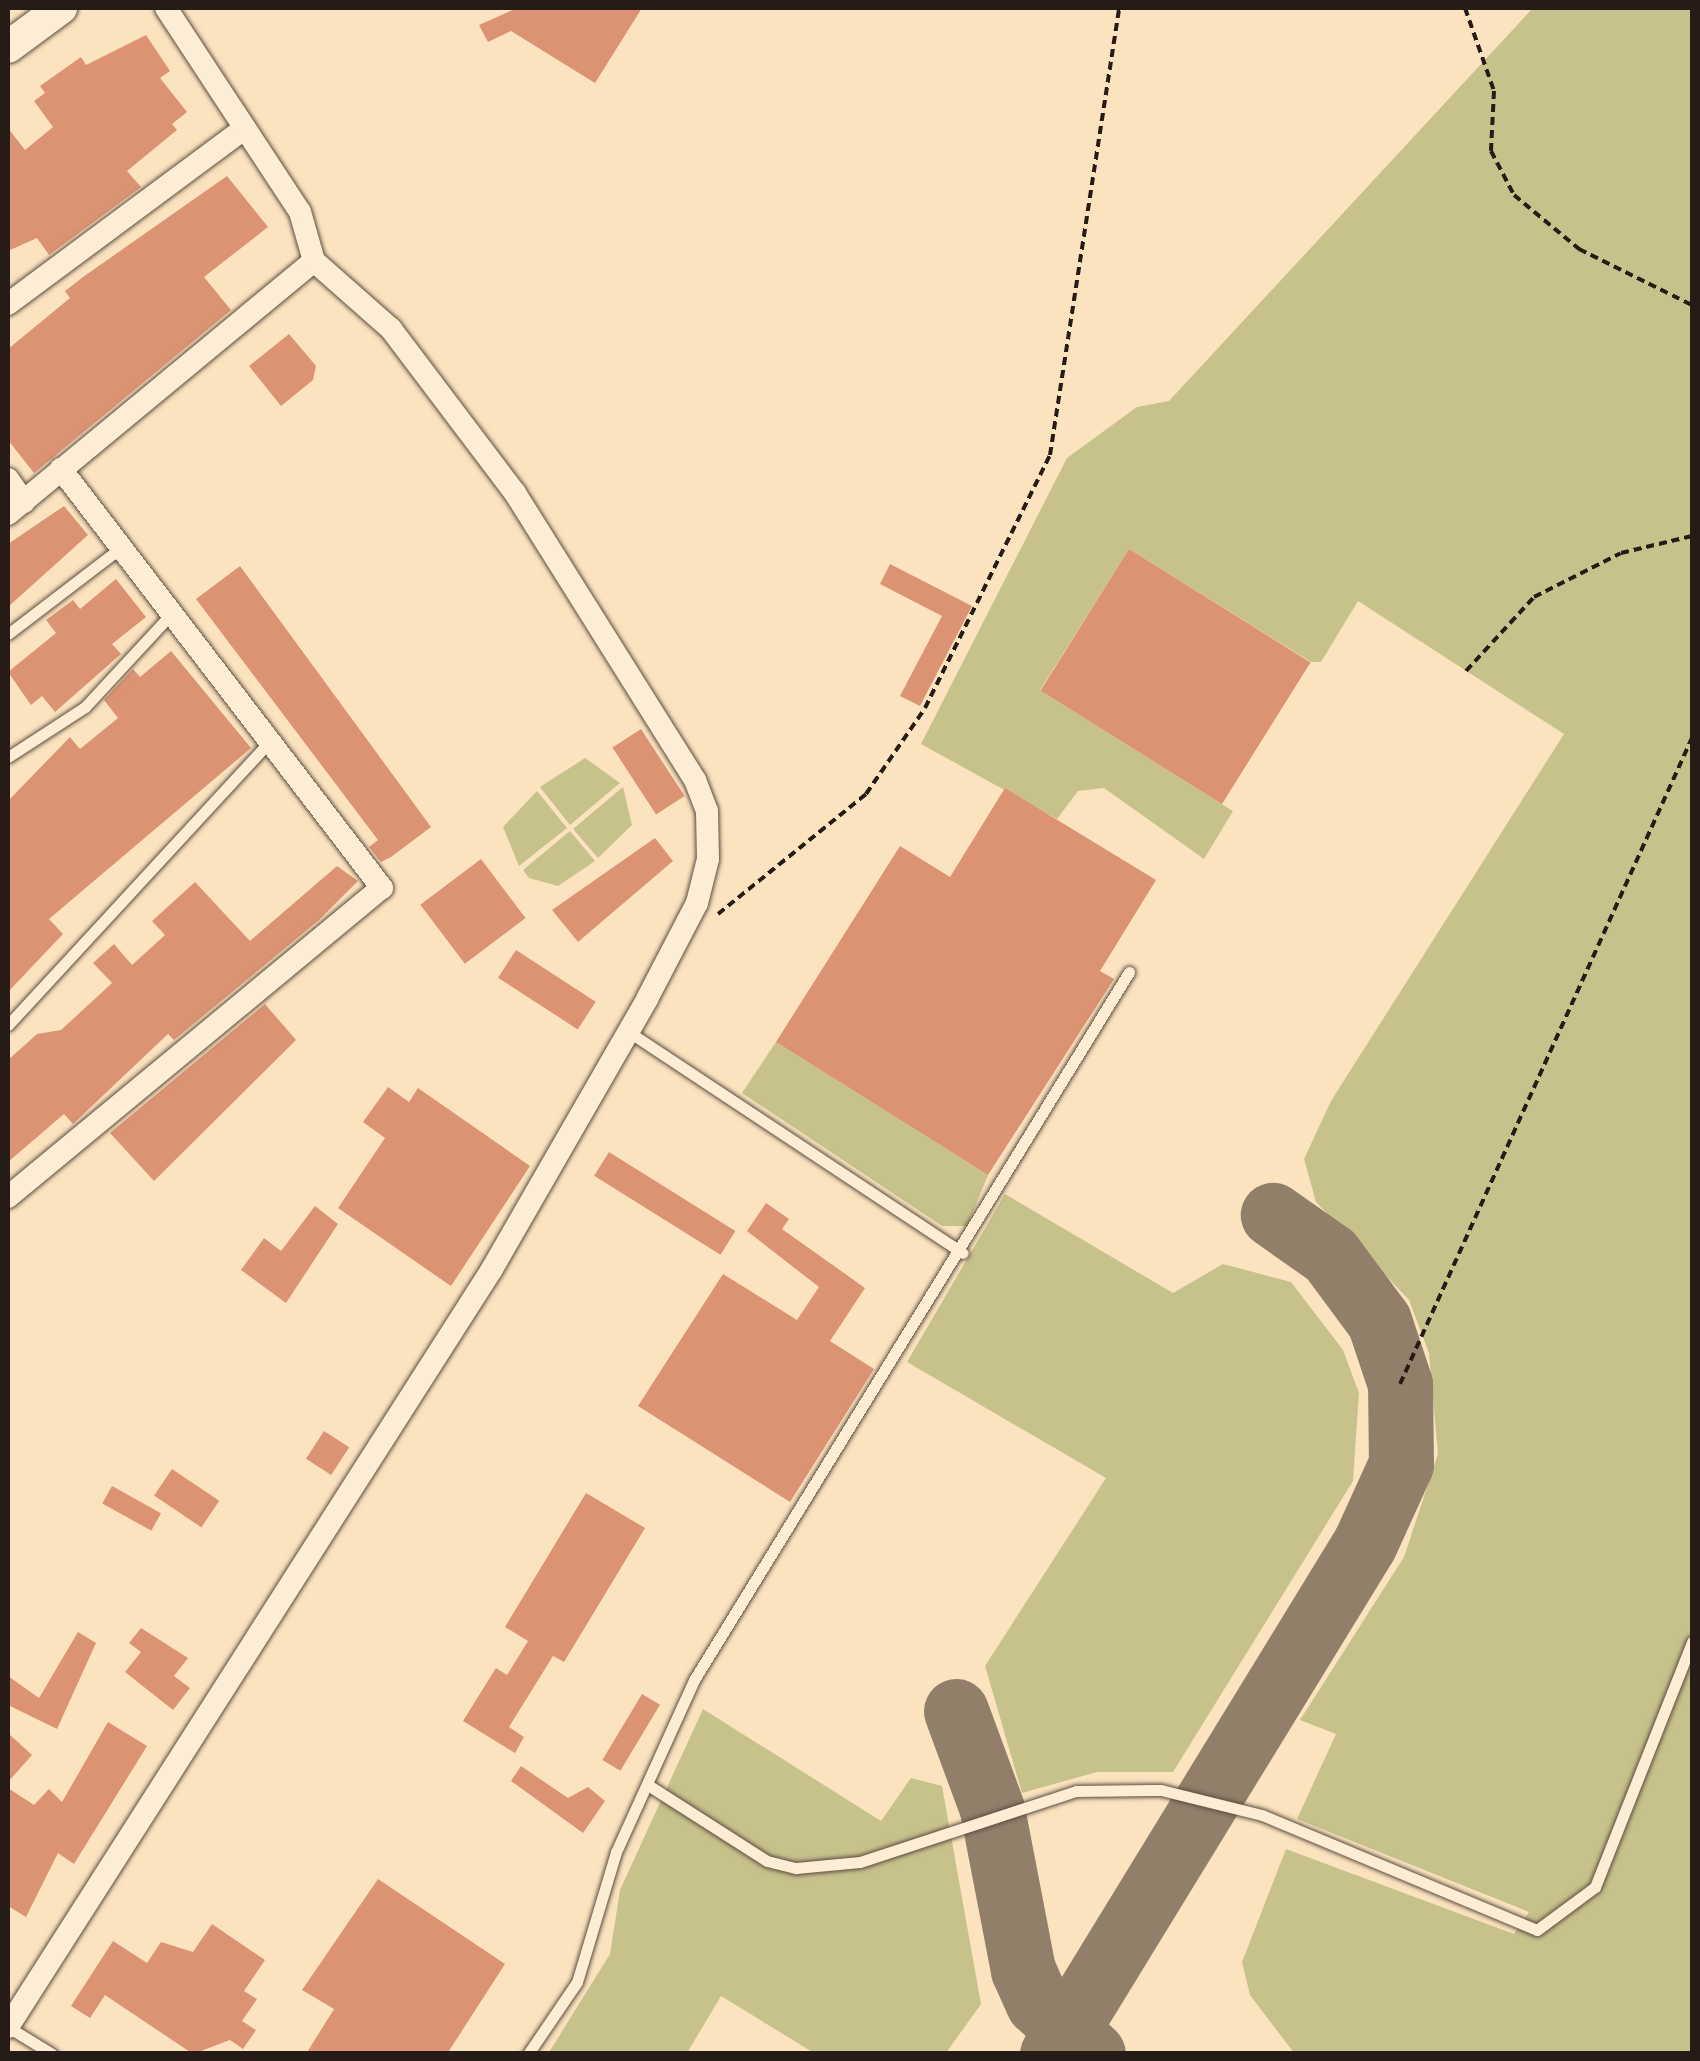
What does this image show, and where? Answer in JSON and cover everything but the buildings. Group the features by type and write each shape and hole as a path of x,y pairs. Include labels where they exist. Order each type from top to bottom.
{"main road":[{"path":"8,48 61,8"}],"street":[{"path":"8,2027 492,1268 629,1032 697,902 708,811 696,780 515,492 429,375 314,261 314,238 166,8"},
{"path":"8,304 245,128"},
{"path":"8,479 16,508 314,261"},
{"path":"8,1197 382,888 62,469"}],"lane":[{"path":"8,634 123,546"},
{"path":"8,757 85,707 172,612"},
{"path":"8,1025 269,742"},
{"path":"528,2054 577,1982 616,1852 694,1680 962,1253 1129,972"},
{"path":"629,1032 962,1253"},
{"path":"648,1785 767,1862 796,1868 860,1862 1076,1790 1161,1790 1262,1814 1538,1930 1595,1887 1692,1642"},
{"path":"8,2027 52,2054"}],"path":[{"path":"710,922 866,794 925,708 1050,455 1119,8"},
{"path":"1465,8 1494,91 1492,151 1514,194 1579,249 1692,305"},
{"path":"1466,670 1534,598 1621,553 1692,536"},
{"path":"1400,1384 1692,738"}],"shaded area":[{"path":"1533,8 1692,8 1692,2053 1294,2053 1250,1995 1242,1962 1286,1849 1514,1934 1529,1912 1297,1819 1336,1734 1300,1720 1404,1557 1438,1454 1429,1353 1409,1300 1316,1202 1304,1159 1331,1101 1564,734 1358,601 1321,662 1311,662 1129,549 1040,690 1233,811 1204,859 1104,788 1078,791 1057,819 921,744 1067,458 1137,407 1169,401"},
{"path":"585,758 620,783 570,825 540,787"},
{"path":"623,787 632,825 598,858 573,829"},
{"path":"537,791 567,828 519,866 503,827"},
{"path":"570,831 595,861 558,886 529,878 523,870"},
{"path":"776,1042 988,1175 967,1226 942,1226 742,1093"},
{"path":"1005,1194 1173,1293 1223,1264 1291,1282 1343,1350 1359,1393 1353,1481 1173,1772 1097,1772 1022,1793 985,1666 1106,1478 907,1362"},
{"path":"703,1709 881,1821 911,1778 942,1786 981,2004 946,2053 814,2053 721,1996 687,2053 548,2054 610,1954 620,1890"}],"taxiway":[{"path":"1052,2054 1365,1543 1401,1464 1400,1384 1379,1321 1330,1255 1273,1215"},
{"path":"956,1711 992,1809 1023,1970 1038,2003 1093,2054"}]}
